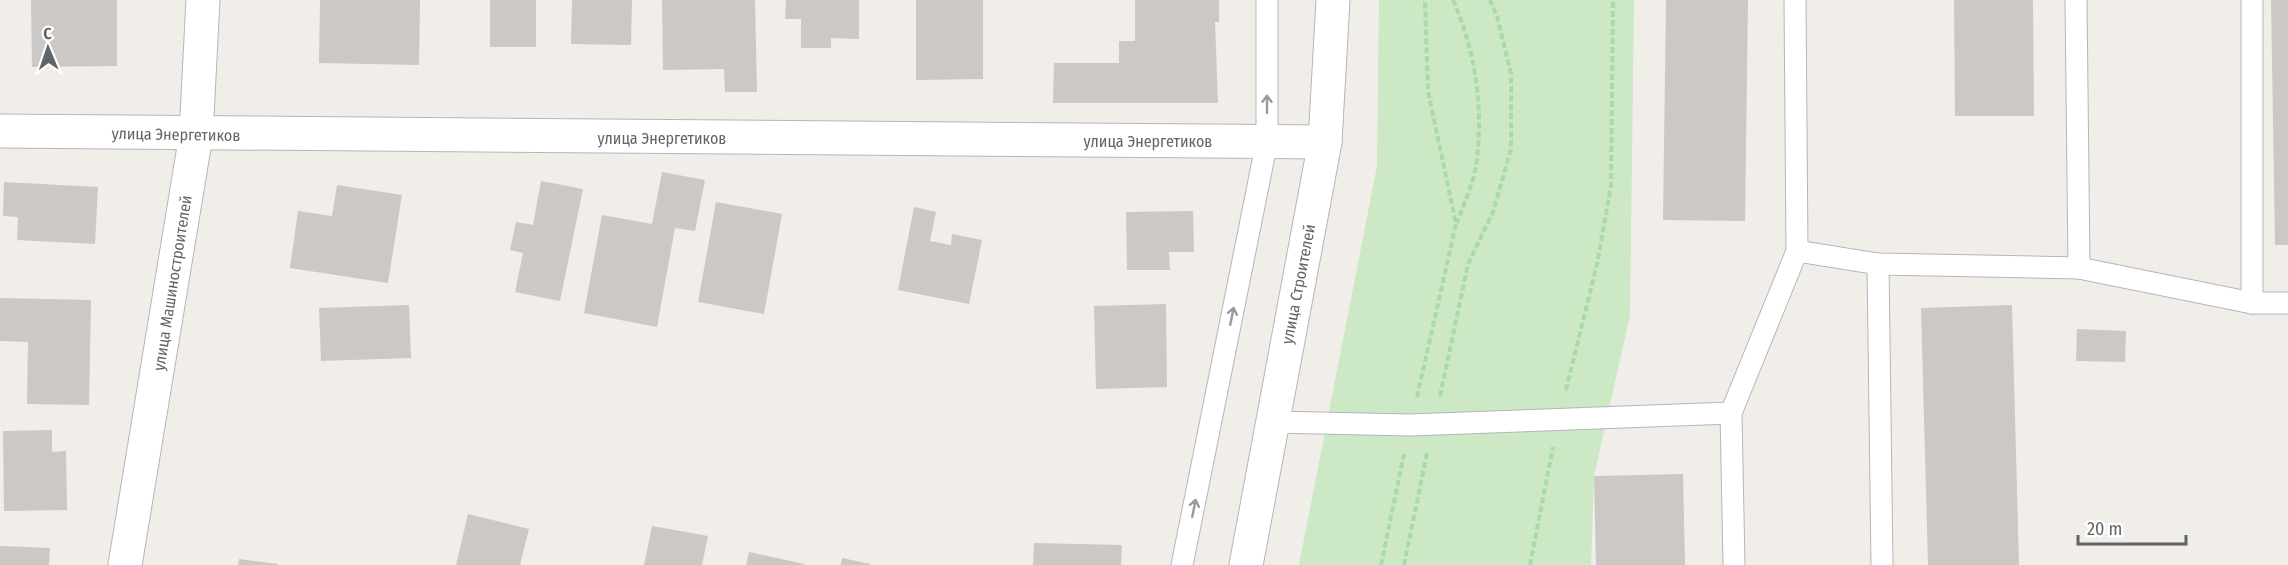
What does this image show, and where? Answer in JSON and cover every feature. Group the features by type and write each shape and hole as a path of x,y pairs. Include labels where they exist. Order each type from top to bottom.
{"street":[{"name":"улица Машиностроителей","path":"125,565 196,135 203,0"},
{"name":"улица Строителей","path":"1246,565 1325,142 1333,0"},
{"name":"улица Энергетиков","path":"0,131 196,135 1325,142"}],"lane":[{"path":"1182,565 1267,141 1268,0"},
{"path":"1734,565 1731,413 1797,251 1795,0"},
{"path":"2076,0 2079,268"},
{"path":"2252,0 2252,303"},
{"path":"1797,251 1878,264 2079,268 2252,303 2288,303"},
{"path":"1878,264 1882,565"},
{"path":"1273,422 1410,426 1731,413"}],"path":[{"path":"1425,0 1428,91 1456,224"},
{"path":"1381,565 1456,224 1475,168 1480,110 1467,31 1453,0"},
{"path":"1404,565 1468,264 1493,212 1511,148 1511,74 1497,16 1490,0"},
{"path":"1530,565 1558,420 1598,264 1611,186 1613,0"}],"green space":[{"path":"1379,0 1634,0 1630,315 1594,476 1591,565 1299,565 1377,166"}],"building":[{"path":"31,0 117,0 117,66 32,67"},
{"path":"320,0 420,0 419,65 319,63"},
{"path":"490,0 536,0 536,47 490,47"},
{"path":"572,0 632,0 631,45 571,44"},
{"path":"662,0 755,0 757,92 725,92 724,69 663,70"},
{"path":"786,0 859,0 859,39 831,38 831,48 801,48 801,19 785,19"},
{"path":"916,0 983,0 983,79 916,80"},
{"path":"1135,0 1219,0 1219,22 1215,22 1218,103 1053,103 1054,63 1119,63 1119,41 1135,41"},
{"path":"1666,0 1748,0 1745,221 1663,220"},
{"path":"1954,0 2033,0 2034,116 1955,116"},
{"path":"2271,0 2288,0 2288,245 2275,245"},
{"path":"662,172 705,180 695,231 675,228 657,327 584,313 602,215 652,224"},
{"path":"541,181 583,189 560,301 515,292 523,253 510,250 516,222 533,225"},
{"path":"4,182 98,187 95,244 17,240 18,217 3,216"},
{"path":"337,185 402,195 388,283 290,268 298,211 332,216"},
{"path":"716,202 782,214 764,314 698,302"},
{"path":"914,207 936,212 930,241 951,245 952,234 982,240 969,304 898,290"},
{"path":"1193,211 1194,252 1169,252 1170,270 1127,270 1126,212"},
{"path":"0,298 91,300 89,405 27,404 28,342 0,341"},
{"path":"1166,304 1167,387 1096,389 1094,306"},
{"path":"409,305 411,358 321,361 319,308"},
{"path":"2012,305 2019,565 1928,565 1921,308"},
{"path":"2077,329 2126,331 2125,362 2076,361"},
{"path":"52,430 52,452 66,451 67,510 4,511 3,431"},
{"path":"1683,474 1685,565 1596,565 1594,476"},
{"path":"468,514 529,529 520,565 456,565"},
{"path":"652,526 708,536 702,565 644,565"},
{"path":"1034,543 1122,545 1121,565 1033,565"},
{"path":"0,546 50,548 49,565 0,565"},
{"path":"749,552 804,564 804,565 746,565"},
{"path":"842,558 870,564 870,565 841,565"},
{"path":"239,559 278,564 278,565 238,565"}]}
